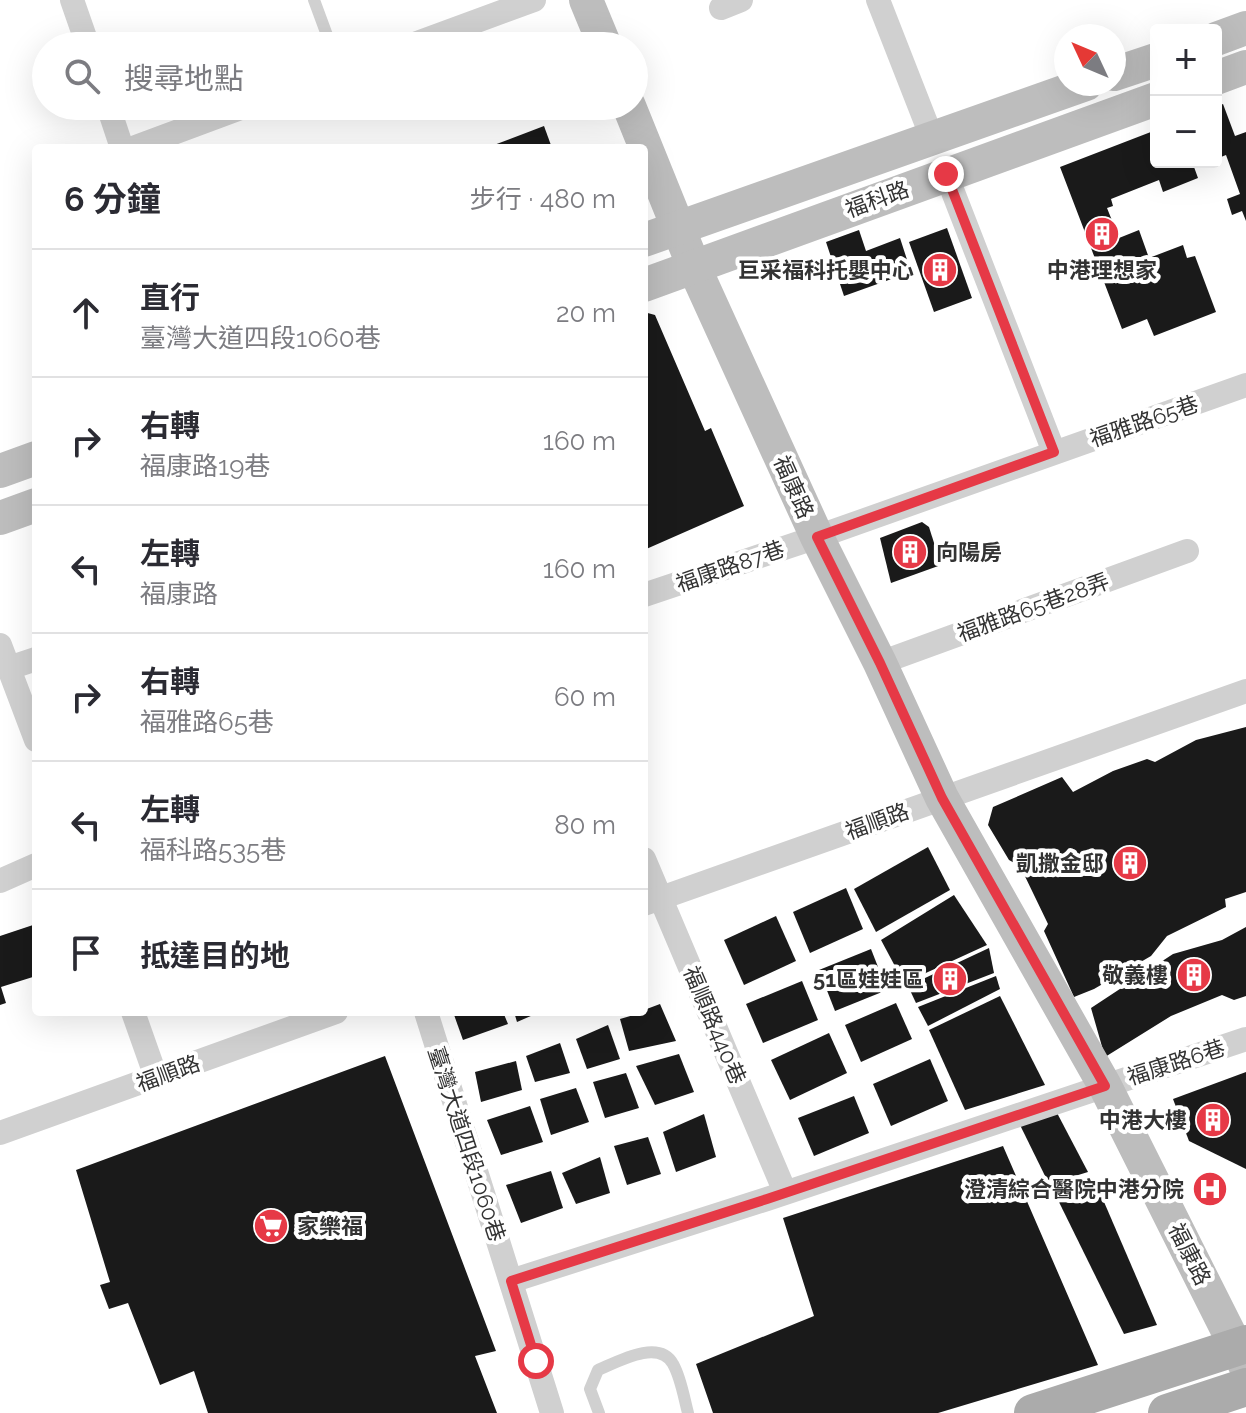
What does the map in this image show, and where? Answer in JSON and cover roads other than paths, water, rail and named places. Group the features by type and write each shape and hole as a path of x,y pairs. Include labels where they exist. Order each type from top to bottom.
{"main road":[{"path":"1033,1413 1243,1353"},
{"path":"1167,1413 1246,1387"}],"street":[{"path":"72,0 83,32"},
{"path":"447,32 534,0"},
{"path":"586,0 599,32"},
{"path":"878,0 932,138"},
{"path":"1222,37 1246,28"},
{"path":"1126,70 1150,62"},
{"path":"1222,76 1246,67"},
{"name":"福科路","path":"648,238 1054,95"},
{"name":"福科路","path":"648,284 1150,101"},
{"path":"113,120 121,144"},
{"path":"144,144 208,120"},
{"name":"福康路","path":"635,120 644,144"},
{"name":"福康路","path":"648,153 694,267 817,537 942,798 1105,1086 1243,1353"},
{"path":"946,174 1054,452"},
{"name":"福雅路65巷","path":"817,537 1246,385"},
{"path":"0,471 32,459"},
{"path":"0,518 32,506"},
{"name":"福康路87巷","path":"648,594 817,537"},
{"name":"福雅路65巷28弄","path":"880,663 1187,551"},
{"path":"0,645 32,729"},
{"path":"9,668 32,660"},
{"name":"福順路","path":"653,901 1246,691"},
{"path":"0,881 32,867"},
{"name":"福順路440巷","path":"648,878 653,901 785,1192"},
{"path":"134,1016 156,1077"},
{"name":"福順路","path":"0,1133 325,1016"},
{"name":"臺灣大道四段1060巷","path":"427,1016 552,1413"},
{"name":"福康路6巷","path":"511,1281 1246,1039"}],"lane":[{"path":"314,0 326,32"},
{"path":"599,1413 590,1389 598,1370 644,1352 663,1355 672,1362 688,1413"}],"place":[{"name":"中港理想家","path":"1102,234"},
{"name":"巨采福科托嬰中心","path":"940,270"},
{"name":"向陽房","path":"910,552"},
{"name":"凱撒金邸","path":"1130,863"},
{"name":"敬義樓","path":"1194,975"},
{"name":"51區娃娃區","path":"950,979"},
{"name":"中港大樓","path":"1213,1120"},
{"name":"澄清綜合醫院中港分院","path":"1210,1189"},
{"name":"家樂福","path":"271,1226"}]}
